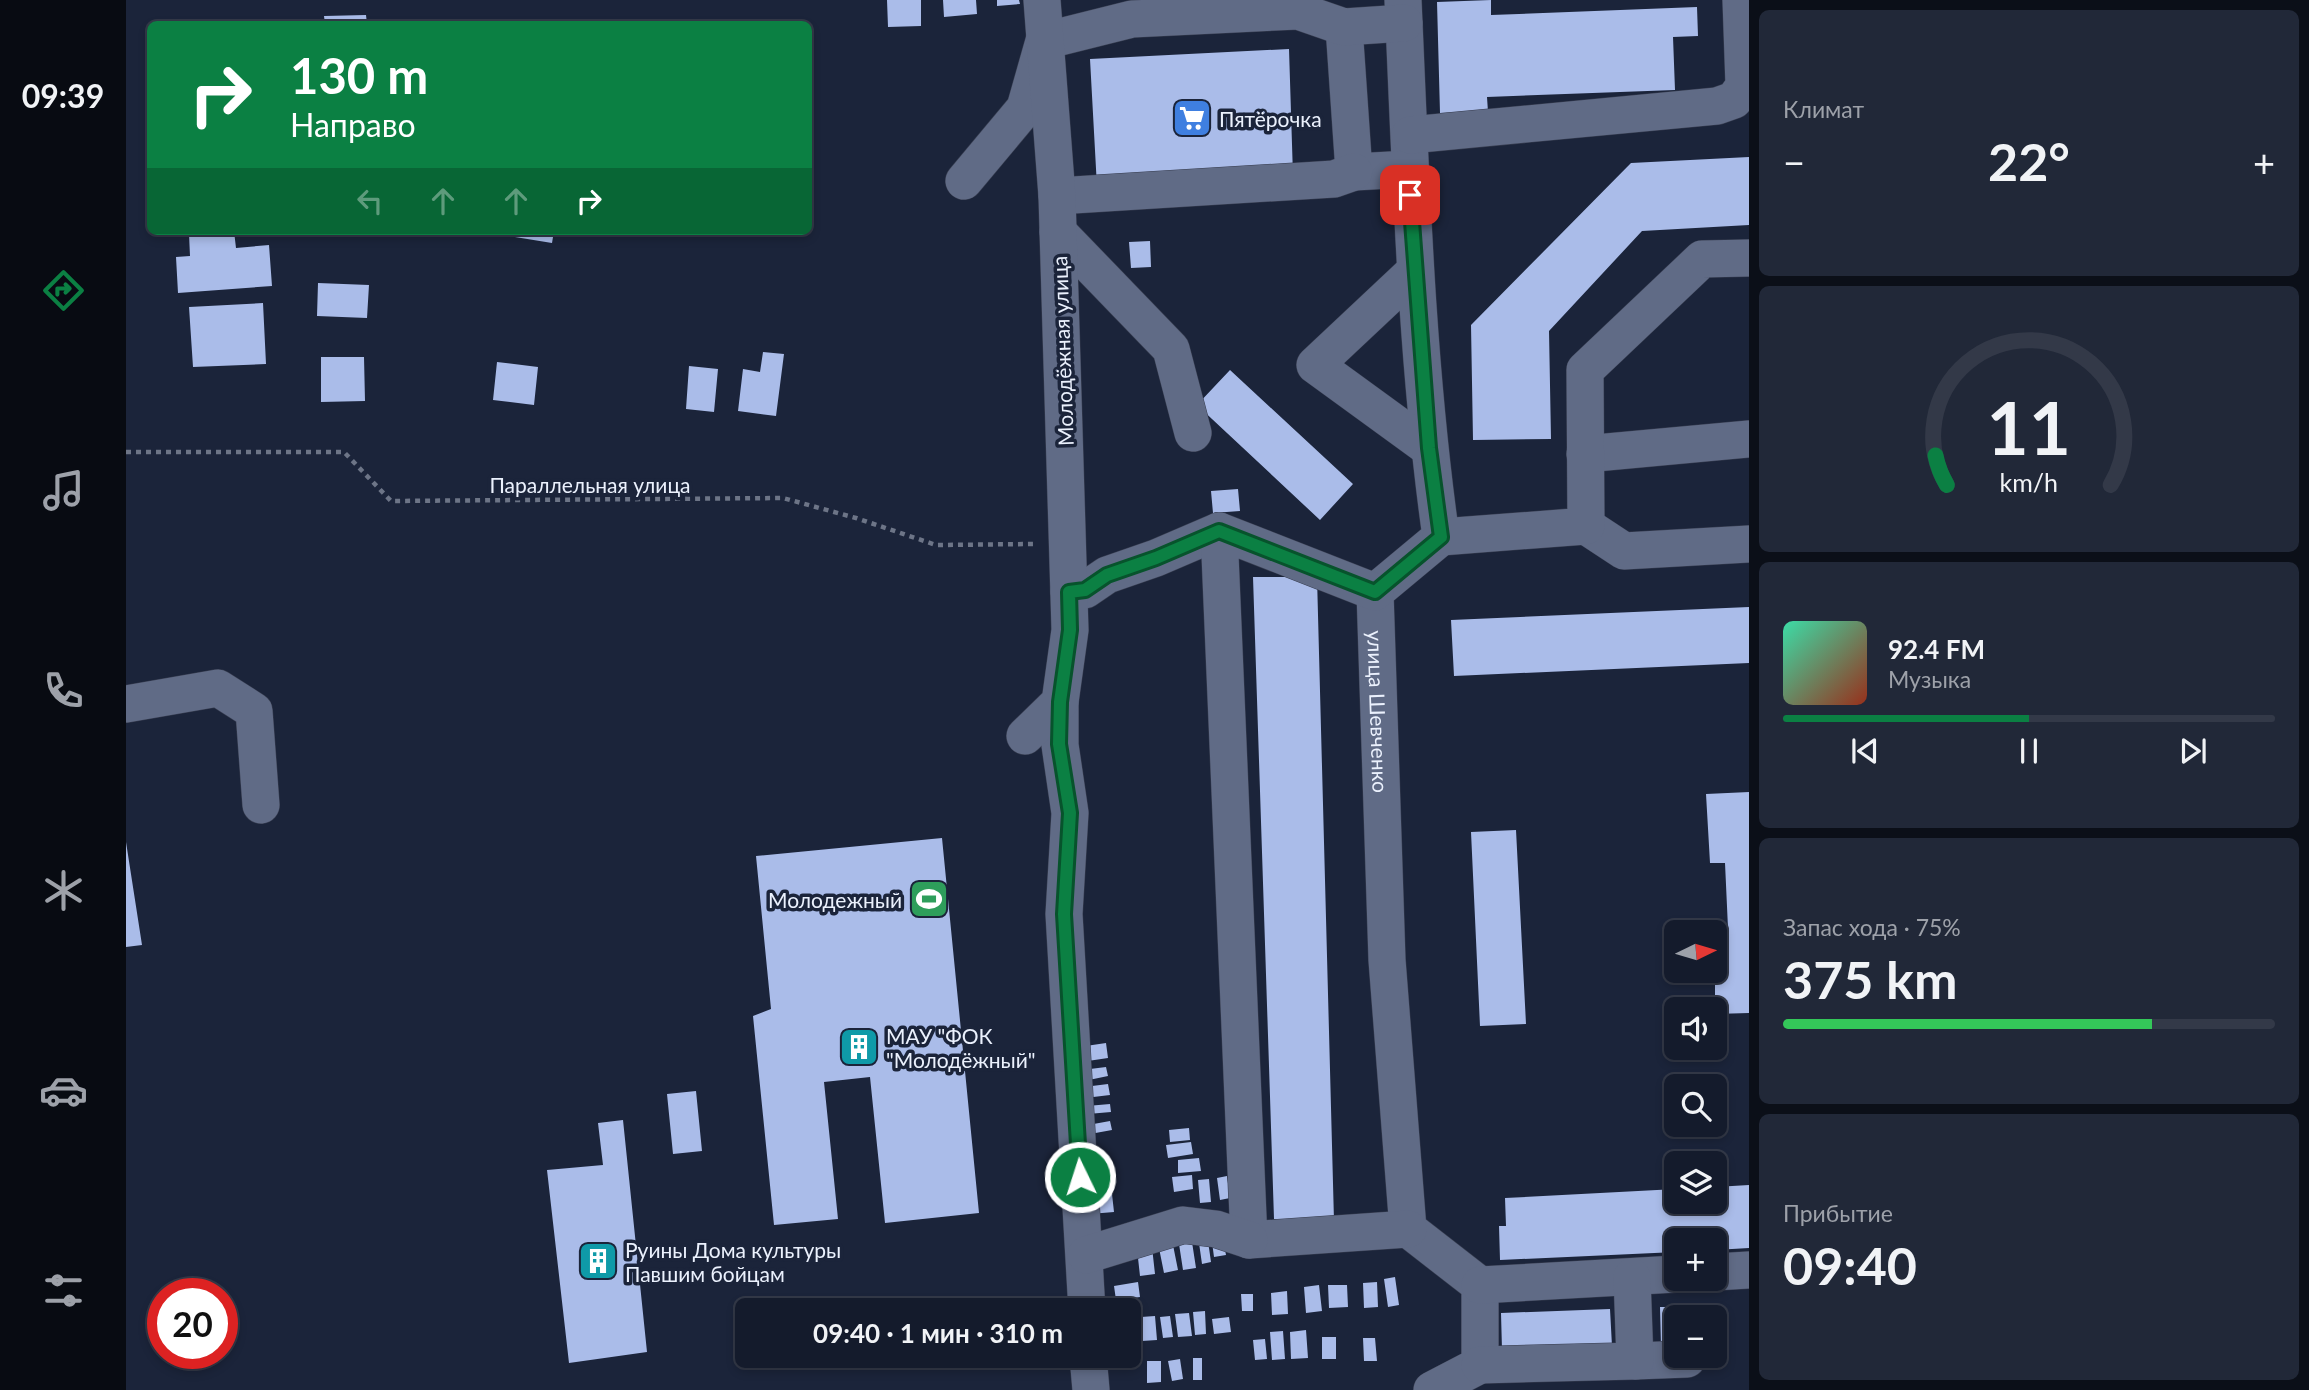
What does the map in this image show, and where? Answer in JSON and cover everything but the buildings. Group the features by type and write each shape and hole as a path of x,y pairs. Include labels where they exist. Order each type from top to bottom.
{"lane":[{"name":"Молодёжная улица","path":"1042,0 1057,214 1068,542 1070,630 1060,702 1059,744 1070,813 1064,914 1087,1298"},
{"path":"1057,214 1334,179 1409,152 1717,106 1734,100 1744,86 1741,0"},
{"path":"964,181 1025,107 1044,41 1132,19 1298,11 1344,27 1403,11 1414,272 1429,448 1441,537"},
{"path":"1344,27 1354,172"},
{"path":"1057,214 1171,349 1193,433"},
{"path":"1586,526 1585,370 1703,259 1749,258"},
{"path":"1414,272 1315,365 1429,448"},
{"path":"1585,454 1749,439"},
{"path":"1069,592 1085,590 1107,575 1219,531 1375,592 1441,537 1586,526 1624,551 1749,544"},
{"path":"1219,531 1249,1240"},
{"name":"улица Шевченко","path":"1375,592 1387,960 1408,1229"},
{"path":"126,704 218,688 254,711 261,805"},
{"path":"1025,736 1060,702"},
{"path":"1086,1255 1183,1225 1216,1229 1249,1240 1408,1229 1480,1285 1664,1275"},
{"path":"1727,1271 1749,1270"},
{"path":"1632,1277 1635,1361"},
{"path":"1480,1285 1480,1365"},
{"path":"1426,1389 1480,1365 1664,1360"},
{"path":"1089,1368 1091,1390"}],"path":[{"name":"Параллельная улица","path":"126,452 344,452 391,501 783,498 856,518 936,545 1068,542"}],"place":[{"name":"Пятёрочка","path":"1192,118"},
{"name":"Молодежный","path":"929,899"},
{"name":"МАУ \"ФОК \"Молодёжный\"","path":"859,1047"},
{"name":"Руины Дома культуры Павшим бойцам","path":"598,1261"}],"route":[{"path":"1080,1177 1064,914 1070,813 1059,744 1060,702 1070,630 1069,592 1085,590 1107,575 1219,531 1375,592 1441,537 1429,448 1410,195"}]}
